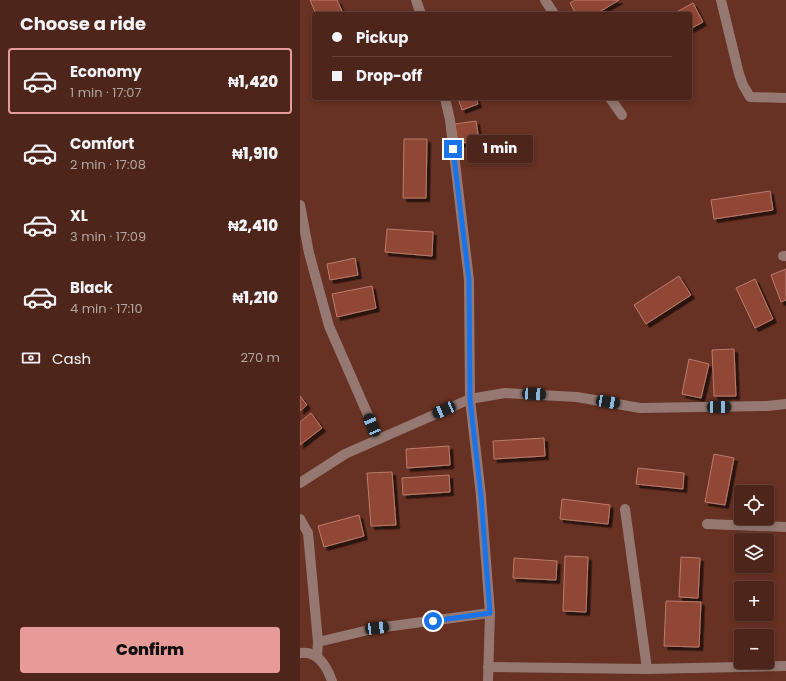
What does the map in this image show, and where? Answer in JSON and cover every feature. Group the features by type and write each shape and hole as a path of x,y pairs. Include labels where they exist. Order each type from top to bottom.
{"street":[{"path":"416,0 420,12"},
{"path":"545,0 553,12"},
{"path":"721,0 739,74 750,97 786,98"},
{"path":"445,100 450,120 469,280 470,399 481,496 490,613 488,681"},
{"path":"611,100 622,115"},
{"path":"300,205 309,253 329,326 378,438"},
{"path":"300,483 345,454 378,438 470,399 505,393 577,397 640,408 767,406 786,404"},
{"path":"625,509 647,669"},
{"path":"300,519 308,533 318,642 317,657"},
{"path":"708,524 786,527"},
{"path":"318,642 377,628 490,613"},
{"path":"300,653 306,652 317,657 327,666 332,681"},
{"path":"488,667 647,669 786,666"}],"building":[{"path":"310,0 337,0 343,12 315,12"},
{"path":"575,0 619,0 599,12 575,12 570,3"},
{"path":"693,3 703,22 692,28 692,12 677,12"},
{"path":"459,100 477,100 478,104 462,110"},
{"path":"476,121 479,140 458,144 455,124"},
{"path":"404,139 427,139 426,198 403,198"},
{"path":"770,191 773,210 714,219 711,200"},
{"path":"387,229 433,232 432,256 385,252"},
{"path":"355,258 358,275 330,280 327,264"},
{"path":"786,269 786,300 781,302 771,275"},
{"path":"679,276 691,295 646,324 634,305"},
{"path":"755,279 773,319 755,328 736,288"},
{"path":"372,286 376,308 337,317 332,294"},
{"path":"734,349 736,396 714,396 712,350"},
{"path":"689,359 709,364 701,398 682,394"},
{"path":"300,396 307,405 300,411"},
{"path":"311,413 322,428 300,445 300,422"},
{"path":"544,438 545,456 494,459 493,441"},
{"path":"449,446 450,465 407,468 406,449"},
{"path":"714,454 734,458 725,505 705,502"},
{"path":"638,468 684,473 683,489 636,484"},
{"path":"392,472 396,525 371,526 367,473"},
{"path":"449,475 450,492 403,495 402,478"},
{"path":"562,499 610,505 608,524 560,519"},
{"path":"359,515 364,536 324,547 318,526"},
{"path":"565,556 588,557 586,612 563,611"},
{"path":"681,557 700,558 698,598 679,597"},
{"path":"514,558 557,561 556,580 513,578"},
{"path":"666,601 701,602 699,647 664,646"}],"route":[{"path":"433,621 490,613 481,496 470,399 469,280 453,149"}]}
